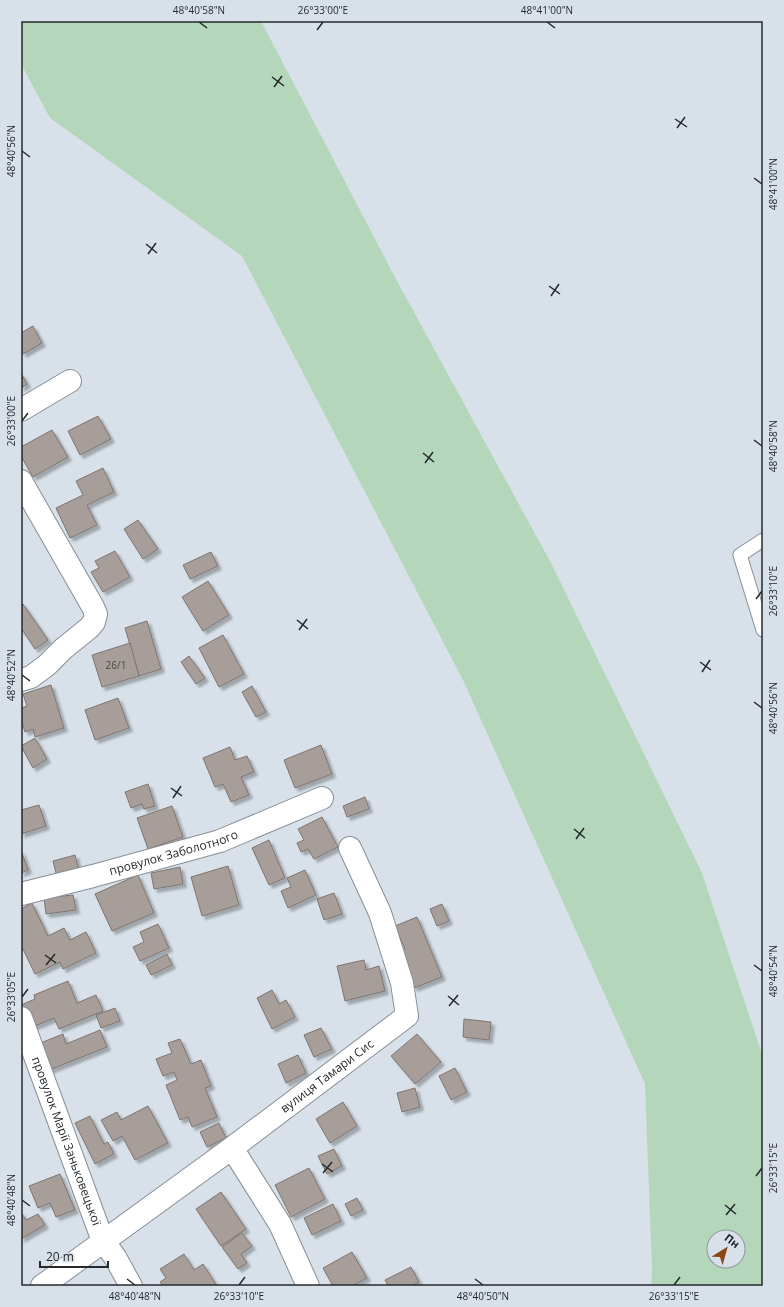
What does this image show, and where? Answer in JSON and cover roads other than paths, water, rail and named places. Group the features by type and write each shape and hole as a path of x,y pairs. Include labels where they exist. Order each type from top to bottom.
{"street":[{"path":"21,410 70,381"},
{"path":"21,481 96,614 94,622 89,628 63,649 47,665 31,677 21,680"},
{"name":"провулок Заболотного","path":"21,894 220,841 322,798"},
{"name":"вулиця Тамари Сис","path":"42,1286 232,1148 407,1016 402,983 380,913 350,848"},
{"name":"провулок Марії Заньковецької","path":"21,1018 103,1241"},
{"path":"232,1148 280,1224 308,1286"},
{"path":"103,1241 115,1257 131,1286"}],"lane":[{"path":"763,540 740,555 763,630"}]}
